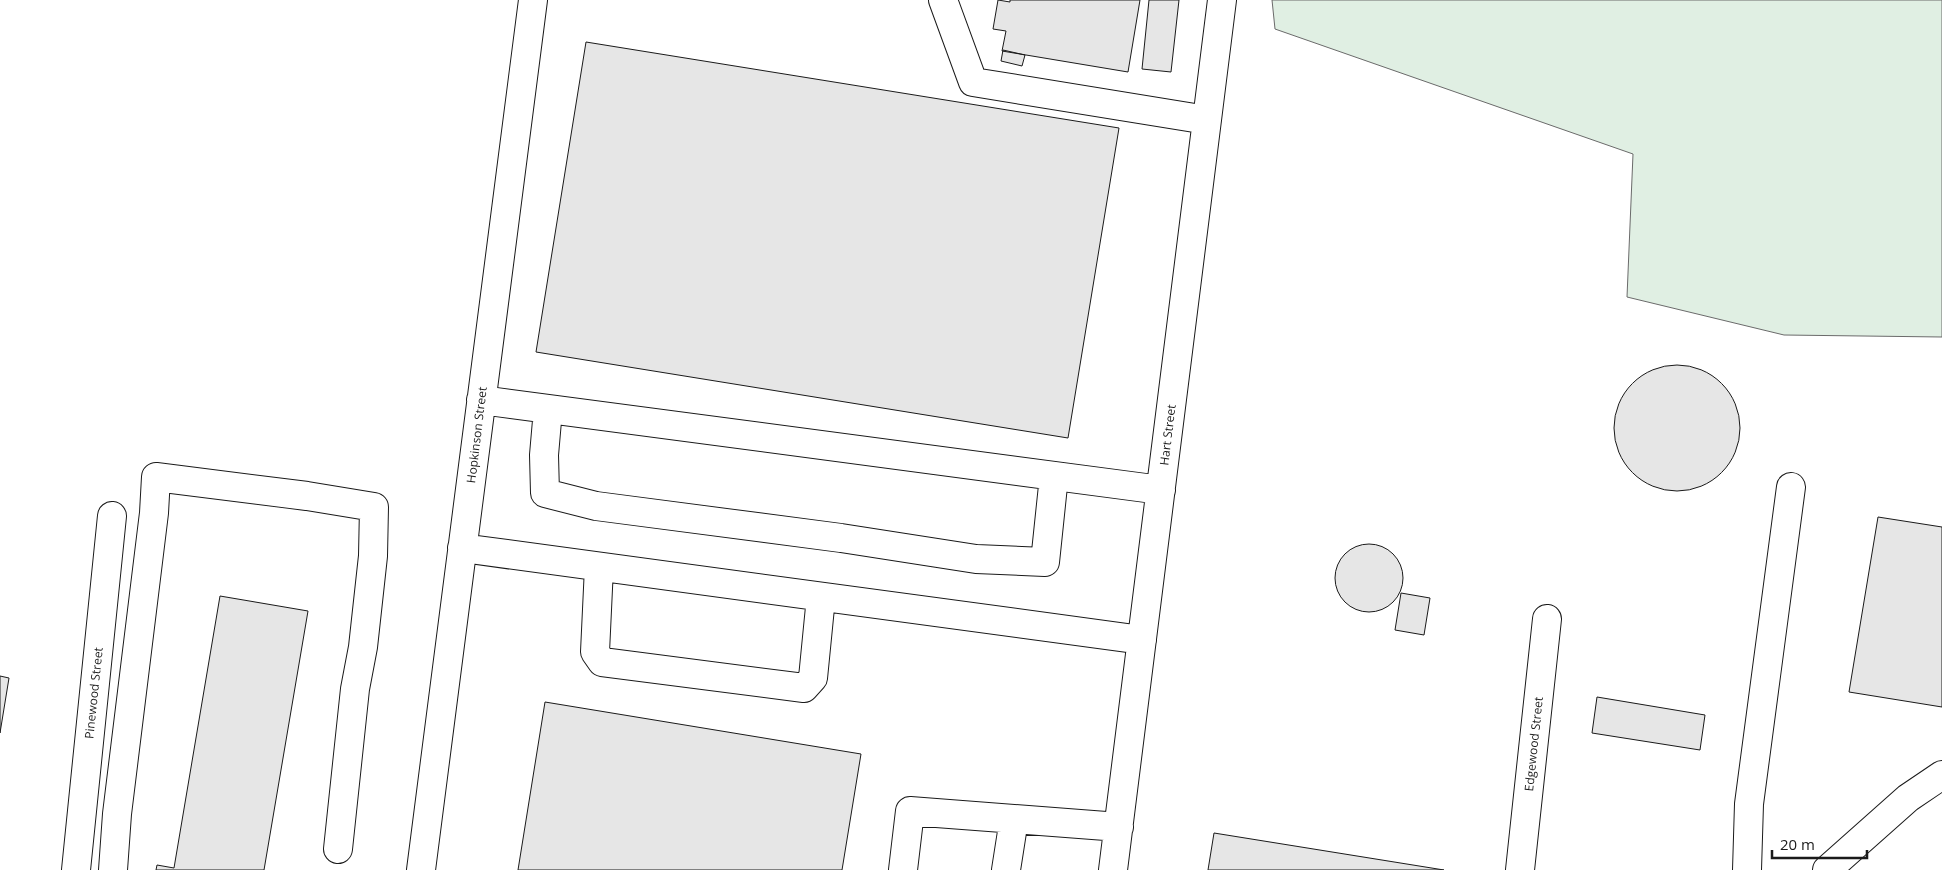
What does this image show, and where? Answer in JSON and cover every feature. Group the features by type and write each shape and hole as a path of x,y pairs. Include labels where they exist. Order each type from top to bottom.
{"street":[{"name":"Hopkinson Street","path":"421,870 533,0"},
{"path":"944,0 973,82 1207,120"},
{"name":"Hart Street","path":"1114,870 1222,0"},
{"path":"481,400 1161,490"},
{"path":"548,409 544,455 545,493 596,506 841,538 976,559 1045,562 1054,476"},
{"path":"113,870 117,814 154,513 156,477 307,496 374,507 373,556 363,647 354,698 338,849"},
{"path":"1747,870 1749,804 1791,487"},
{"name":"Pinewood Street","path":"76,870 112,516"},
{"path":"462,548 1142,640"},
{"path":"599,567 595,652 602,662 804,688 813,678 821,597"},
{"name":"Edgewood Street","path":"1520,870 1547,619"},
{"path":"1827,870 1908,798 1942,775"},
{"path":"903,870 910,811 1119,827"},
{"path":"1006,870 1014,819"}],"green space":[{"path":"1272,0 1942,0 1942,337 1784,335 1627,297 1633,154 1275,29"}],"building":[{"path":"998,0 1010,2 1010,0 1140,0 1128,72 1002,51 1006,31 993,29"},
{"path":"1149,0 1179,0 1171,72 1142,69"},
{"path":"586,42 1119,128 1068,438 536,352"},
{"path":"1003,50 1025,55 1022,66 1001,61"},
{"path":"1677,365 1701,370 1721,384 1735,404 1740,428 1735,452 1721,472 1701,486 1677,491 1653,486 1633,472 1619,452 1614,428 1619,404 1633,384 1653,370"},
{"path":"1878,517 1942,527 1942,707 1849,692"},
{"path":"1369,544 1382,547 1393,554 1400,565 1403,578 1400,591 1393,602 1382,609 1369,612 1356,609 1345,602 1338,591 1335,578 1338,565 1345,554 1356,547"},
{"path":"1401,593 1430,598 1424,635 1395,630"},
{"path":"220,596 308,611 264,870 156,870 157,865 174,868"},
{"path":"0,676 9,678 0,733"},
{"path":"1597,697 1705,715 1700,750 1592,733"},
{"path":"545,702 861,754 842,870 518,870"},
{"path":"1214,833 1444,870 1208,870"}]}
